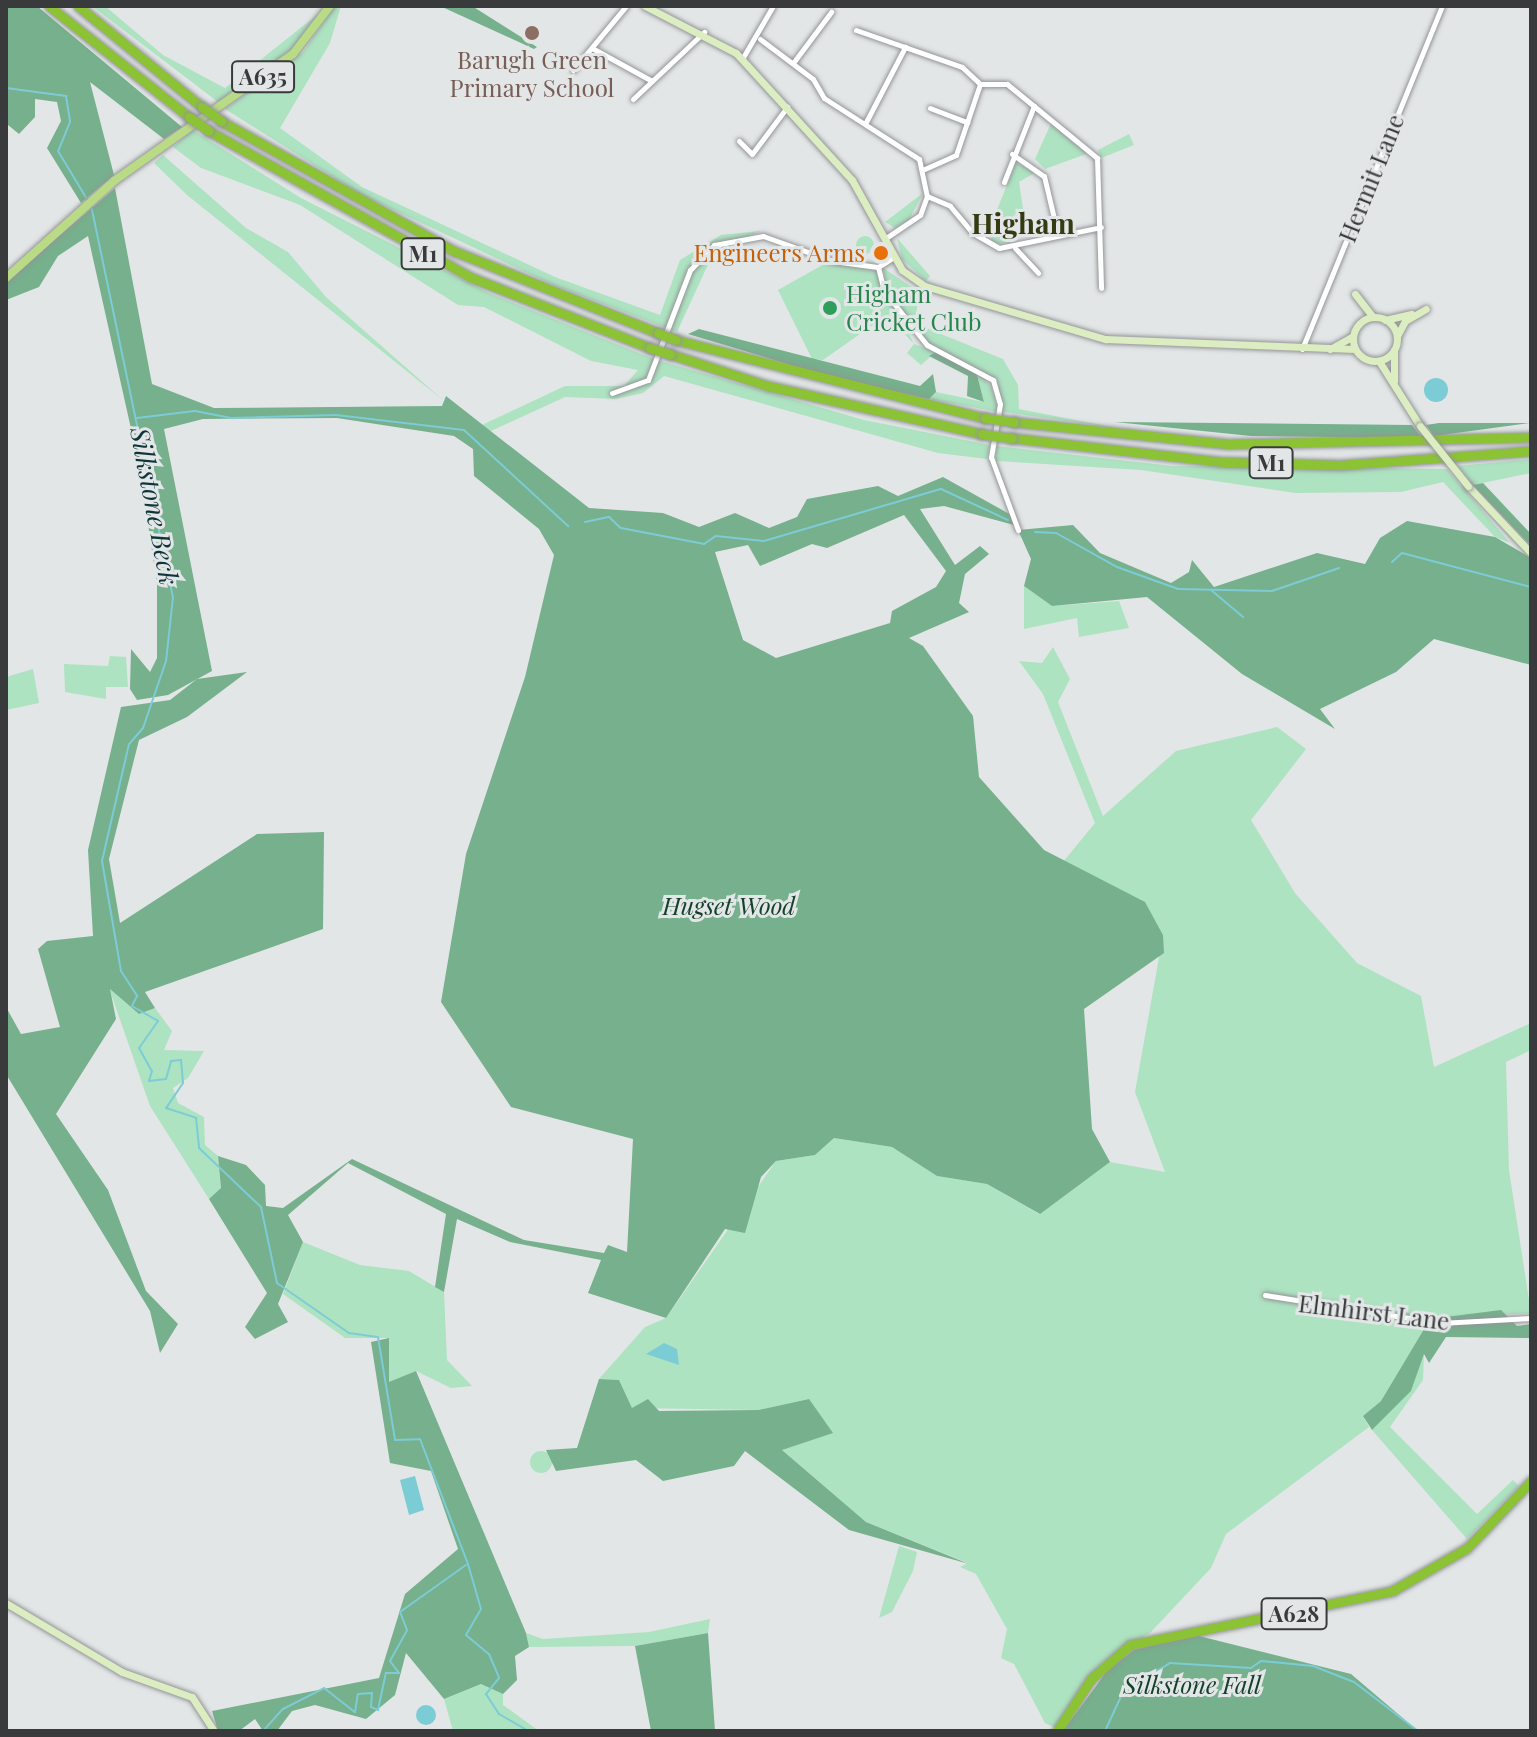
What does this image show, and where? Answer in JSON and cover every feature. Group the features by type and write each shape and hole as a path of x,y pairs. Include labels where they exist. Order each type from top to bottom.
{"highway":[{"name":"M1","path":"49,6 209,131 470,277 650,348 768,386 982,434 1224,462 1340,465 1531,451"},
{"name":"M1","path":"78,6 221,121 454,251 676,340 985,418 1014,422 1228,444 1531,437"},
{"name":"A628","path":"1057,1731 1091,1679 1130,1645 1392,1591 1467,1548 1531,1481"}],"main road":[{"name":"A635","path":"6,278 89,202 293,54 330,6"}],"street":[{"path":"573,70 626,6"},
{"path":"645,6 704,32 741,60 787,106 852,180 887,237 894,257 925,286 1085,335 1324,352 1355,349 1379,361 1420,426 1468,486 1531,553"},
{"path":"741,60 760,39 773,6"},
{"name":"Hermit Lane","path":"1302,350 1442,6"},
{"path":"793,63 831,12"},
{"path":"856,30 962,67 980,84 1007,84 1097,158 1101,288"},
{"path":"633,99 704,32"},
{"path":"863,41 866,33"},
{"path":"760,39 793,63 824,98 911,150 924,169 927,196 920,215 887,237"},
{"path":"866,122 905,47"},
{"path":"592,48 652,81"},
{"path":"924,169 956,155 980,84"},
{"path":"739,141 752,154 787,106"},
{"path":"1004,182 1012,154 1034,106"},
{"path":"930,108 967,122"},
{"path":"1012,154 1044,176 1057,231"},
{"path":"927,196 950,206 985,243 1015,248 1057,231 1101,227"},
{"path":"612,393 648,380 690,270 714,245 763,236 826,259 878,267 894,257"},
{"path":"1015,248 1022,263 1038,273"},
{"path":"878,267 884,291 927,345 993,380 1000,404 991,457 1018,530"},
{"path":"1360,323 1355,294 1373,317 1385,320 1426,309 1405,321 1396,337 1396,391"},
{"path":"1324,352 1353,336 1360,323 1373,317"},
{"path":"1385,320 1396,337"},
{"path":"1353,336 1355,349"},
{"path":"1379,361 1394,350"},
{"name":"Elmhirst Lane","path":"1265,1295 1440,1323 1531,1318"},
{"path":"6,1603 122,1672 192,1697 214,1731"}],"green space":[{"path":"6,6 37,6 182,127 164,139 90,82 114,175 81,203 47,148 61,121 57,102 35,99 35,117 19,134 8,125 6,144"},
{"path":"92,6 105,6 163,55 225,88 328,6 294,48 218,102"},
{"path":"335,6 341,6 330,43 280,128 362,187 555,277 660,315 680,260 721,235 760,231 711,258 677,332 549,283 362,195 225,109 303,52"},
{"path":"440,6 472,6 537,47 534,49"},
{"path":"1052,121 1089,153 1045,169 1035,159"},
{"path":"193,130 301,198 491,294 654,359 864,420 990,445 987,459 938,453 664,376 643,393 616,399 565,397 491,431 482,425 565,386 624,386 638,370 591,361 484,307 458,305 300,205 201,168 173,147"},
{"path":"1129,134 1134,145 1101,158 1098,150"},
{"path":"163,155 246,228 288,252 326,297 444,401 187,195 154,163"},
{"path":"1016,163 1036,172 1019,182 1024,215 1003,221 1011,243 997,243 990,241 1001,217 996,212"},
{"name":"Hugset Wood","path":"115,188 152,384 214,408 442,406 446,396 589,508 663,513 699,527 735,513 769,528 797,517 807,499 878,486 898,496 943,477 1013,516 1014,525 944,506 920,509 955,565 980,546 989,554 965,574 959,603 969,612 909,638 923,646 973,716 979,777 1044,850 1145,902 1163,935 1164,953 1084,1009 1092,1129 1110,1162 1040,1214 987,1184 937,1176 892,1147 834,1138 815,1155 776,1161 761,1177 745,1233 725,1229 666,1318 588,1293 601,1260 510,1242 457,1219 444,1292 435,1287 446,1214 348,1163 288,1215 303,1242 278,1304 288,1322 255,1339 245,1327 267,1293 209,1199 221,1188 218,1156 246,1165 265,1185 266,1206 283,1208 352,1159 524,1240 604,1253 608,1245 627,1252 633,1139 511,1107 441,1002 466,854 525,677 554,555 539,529 474,476 473,449 454,436 337,418 203,419 164,429 212,671 168,695 137,700 130,689 131,649 150,672 157,658 157,585 140,469 88,236 58,256 39,287 6,300 6,282","holes":["904,515 946,571 936,587 892,611 890,623 776,658 743,640 715,552 748,545 760,566 812,544 827,548"]},
{"path":"923,193 909,220 895,228 885,222"},
{"path":"861,236 869,236 874,245 872,252 861,254 856,249 856,241"},
{"path":"897,238 930,276 926,281 902,259"},
{"name":"Higham Cricket Club","path":"826,263 876,271 914,344 887,315 823,360 812,359 778,290"},
{"path":"883,268 918,291 916,324 1003,359 1018,385 1019,409 1117,428 1003,412 997,380 928,343 887,289"},
{"path":"699,329 920,386 933,374 936,392 929,399 828,376 688,334"},
{"path":"914,344 936,352 921,365 907,353"},
{"path":"936,352 976,371 984,402 967,396 968,376 929,356"},
{"path":"976,371 991,386 999,412 929,399 936,392 984,402"},
{"path":"1115,422 1412,425 1422,438 1251,436"},
{"path":"1439,423 1530,423 1434,436 1426,425"},
{"path":"996,446 1172,466 1447,469 1510,543 1495,537 1443,482 1401,492 1295,493 1141,470 996,461"},
{"path":"1531,459 1531,473 1473,485 1458,466"},
{"path":"1483,483 1531,534 1531,546 1473,485"},
{"path":"1407,521 1495,537 1531,558 1531,665 1434,639 1396,672 1320,709 1335,729 1242,674 1147,597 1052,606 1024,586 1031,559 1018,530 1073,525 1100,553 1171,583 1189,572 1192,560 1214,587 1317,553 1365,564 1380,538"},
{"path":"1024,586 1052,606 1119,601 1129,628 1079,637 1077,618 1024,629"},
{"path":"1053,647 1070,679 1058,702 1103,816 1176,751 1277,727 1306,749 1251,820 1295,893 1357,963 1421,996 1434,1067 1531,1023 1531,1050 1506,1062 1509,1170 1531,1313 1430,1319 1381,1401 1363,1416 1369,1427 1226,1534 1211,1568 1150,1633 1103,1662 1056,1728 1045,1723 1014,1664 1001,1658 1007,1629 976,1574 960,1567 968,1563 866,1522 781,1449 809,1399 758,1410 632,1408 619,1380 599,1379 645,1327 666,1318 776,1161 815,1155 834,1138 892,1147 937,1176 987,1184 1039,1214 1110,1162 1165,1172 1135,1092 1163,935 1144,902 1063,862 1095,823 1043,694 1019,661 1042,663"},
{"path":"110,656 126,657 128,687 106,687 106,699 65,692 64,664 108,666"},
{"path":"33,669 39,703 6,710 6,677"},
{"path":"247,672 187,717 139,740 109,859 120,923 257,834 324,832 323,929 145,992 155,1008 139,1014 110,989 116,1019 56,1114 108,1190 146,1291 178,1324 160,1353 150,1311 6,1074 6,1007 21,1034 60,1027 38,949 47,941 93,936 88,850 121,707 170,700 197,679"},
{"path":"109,988 139,1014 155,1008 172,1031 164,1050 204,1051 188,1078 173,1088 178,1103 204,1117 205,1145 218,1156 221,1189 209,1199 150,1106"},
{"path":"303,1242 360,1265 409,1271 444,1292 447,1360 472,1386 451,1388 416,1371 389,1383 388,1338 345,1338 283,1294"},
{"path":"1501,1310 1517,1326 1531,1324 1531,1338 1446,1337 1429,1363 1424,1354 1411,1391 1372,1430 1363,1416 1381,1401 1430,1319"},
{"path":"389,1338 389,1382 416,1371 526,1633 529,1647 515,1656 517,1680 503,1694 481,1684 444,1699 406,1653 395,1695 366,1719 315,1705 292,1711 277,1731 263,1731 255,1719 239,1731 218,1731 212,1711 379,1678 405,1594 458,1549 431,1471 390,1463 371,1342"},
{"path":"1424,1353 1423,1380 1390,1427 1477,1514 1513,1480 1519,1486 1467,1539 1372,1430 1411,1391"},
{"path":"599,1379 619,1380 632,1408 648,1399 659,1411 758,1410 809,1399 833,1433 782,1450 866,1522 969,1564 849,1530 745,1451 734,1466 663,1481 636,1460 556,1471 546,1450 577,1448"},
{"path":"541,1451 549,1454 552,1462 549,1470 541,1473 533,1470 530,1462 533,1454"},
{"path":"899,1546 917,1552 913,1571 892,1612 879,1618"},
{"path":"710,1619 708,1633 635,1646 529,1647 526,1633 543,1639 649,1632"},
{"path":"708,1633 715,1731 651,1731 635,1646"},
{"name":"Silkstone Fall","path":"1195,1635 1351,1674 1418,1731 1063,1731 1107,1671 1134,1650"},
{"path":"481,1684 503,1694 503,1705 539,1731 453,1731 444,1699"}],"water":[{"path":"1436,378 1445,381 1448,390 1445,399 1436,402 1427,399 1424,390 1427,381"},
{"path":"664,1343 677,1349 679,1365 646,1354"},
{"path":"415,1476 424,1510 409,1515 400,1480"},
{"path":"426,1705 433,1708 436,1715 433,1722 426,1725 419,1722 416,1715 419,1708"}],"waterway":[{"name":"Silkstone Beck","path":"6,88 66,96 70,122 58,151 87,199"},
{"name":"Silkstone Beck","path":"91,205 173,597 166,661 143,728 129,744 102,861 121,971 137,996 132,1006 158,1021 139,1048 152,1071 149,1081 166,1079 171,1061 181,1060 183,1083 166,1108 196,1118 199,1148 261,1207 277,1283 349,1333 378,1337 395,1440 420,1439 468,1564 481,1609 466,1635 489,1654 499,1678 486,1694 499,1714 529,1731"},
{"path":"137,418 195,411 232,418 336,415 464,430 568,526"},
{"path":"585,522 609,517 621,528 704,544 716,536 764,541 941,489 1008,520"},
{"path":"1035,532 1056,533 1117,567 1178,589 1272,591 1339,568"},
{"path":"1392,562 1402,553 1531,587"},
{"path":"1211,590 1243,617"},
{"path":"263,1731 283,1709 324,1688 355,1712 358,1694 372,1693 371,1707 378,1710 386,1673 399,1673 390,1661 407,1630 400,1612 466,1565"},
{"path":"1105,1731 1123,1692 1170,1663 1251,1668 1261,1661 1313,1666 1354,1682 1418,1731"}],"place":[{"name":"Barugh Green Primary School","path":"532,33"},
{"name":"Engineers Arms","path":"881,253"},
{"name":"Higham Cricket Club","path":"830,308"}],"district":[{"name":"Higham","path":"1023,223"}]}
